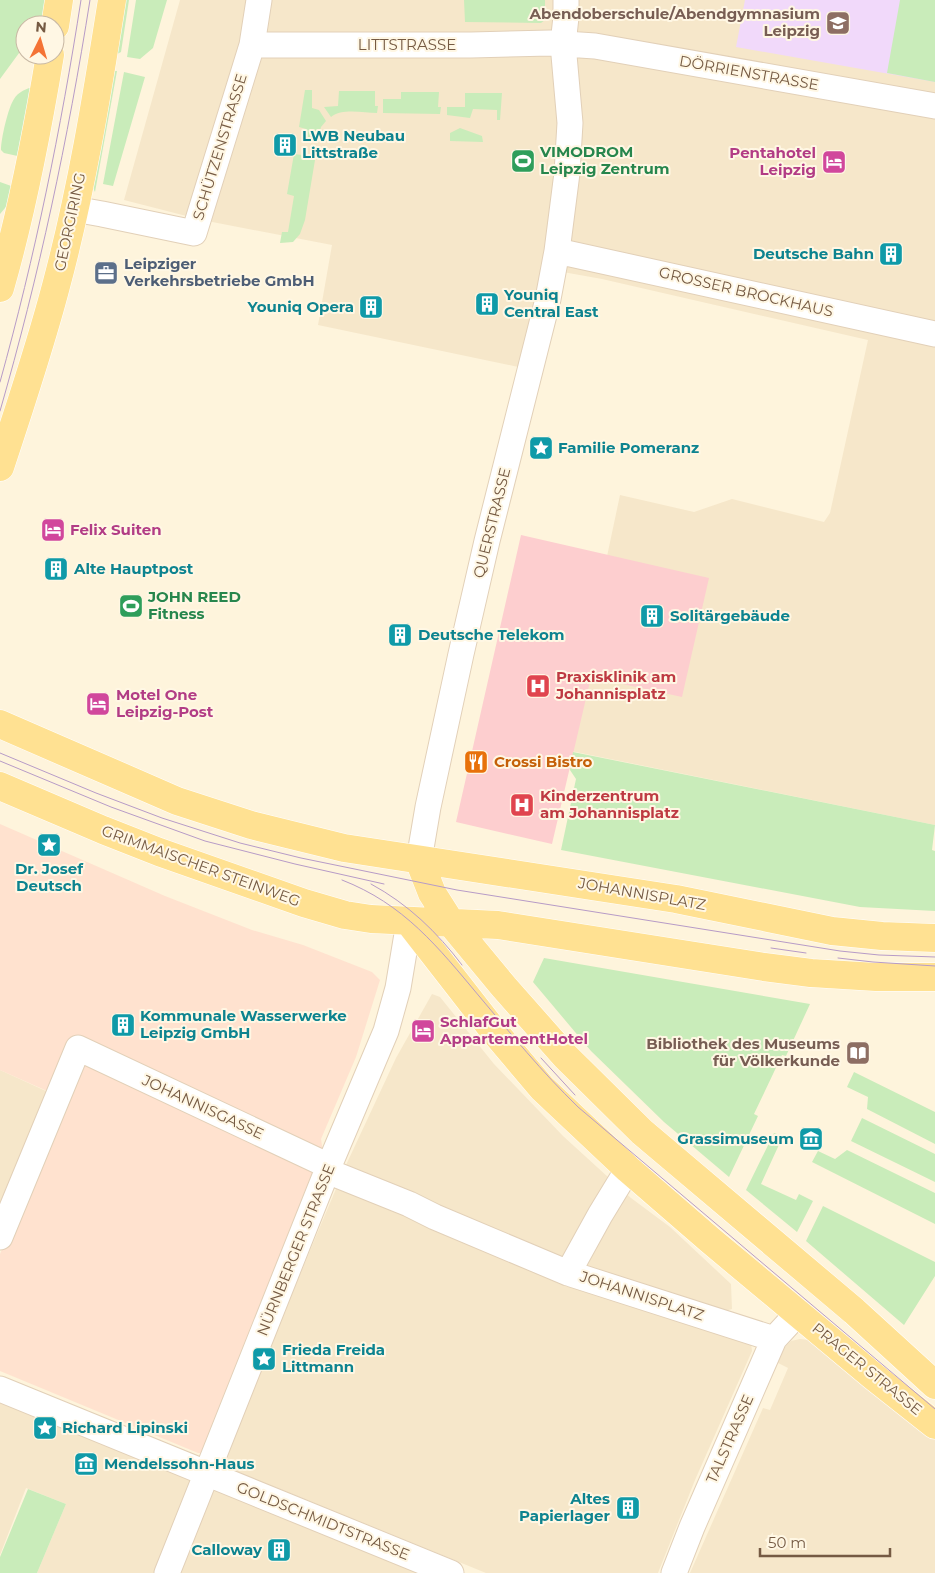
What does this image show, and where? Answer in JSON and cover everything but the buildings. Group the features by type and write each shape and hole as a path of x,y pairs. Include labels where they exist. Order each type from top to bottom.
{"main road":[{"path":"57,15 59,0"},
{"name":"GEORGIRING","path":"0,466 37,356 57,284 74,210 112,0"},
{"path":"0,288 23,198 48,65"},
{"path":"0,724 177,802 251,825 344,848 419,860 432,893 451,923"},
{"name":"GRIMMAISCHER STEINWEG","path":"0,786 122,837 304,903 360,918 409,922"},
{"name":"QUERSTRASSE","path":"409,922 419,860"},
{"name":"JOHANNISPLATZ","path":"419,860 676,899 832,931 892,937 935,938"},
{"path":"409,922 498,925 802,972 844,976 935,977"},
{"path":"409,922 532,1077 628,1169 798,1313"},
{"name":"PRAGER STRASSE","path":"451,923 565,1056 642,1132 854,1310 935,1386"},
{"name":"PRAGER STRASSE","path":"798,1313 935,1425"}],"street":[{"name":"SCHÜTZENSTRASSE","path":"74,210 194,233 252,45 259,0"},
{"name":"QUERSTRASSE","path":"419,860 428,807 463,644 485,547 548,299 557,251 567,173 570,123 569,44 566,0"},
{"name":"LITTSTRASSE","path":"252,45 569,44"},
{"name":"DÖRRIENSTRASSE","path":"569,44 651,55 935,106"},
{"name":"GROSSER BROCKHAUS","path":"557,251 935,334"},
{"name":"NÜRNBERGER STRASSE","path":"167,1573 328,1169 386,1031 398,988 409,922"},
{"name":"JOHANNISGASSE","path":"0,1237 78,1048 328,1169 568,1273"},
{"name":"JOHANNISPLATZ","path":"628,1169 604,1207 568,1273 774,1339"},
{"name":"TALSTRASSE","path":"674,1573 692,1527 774,1339 798,1313"},
{"name":"GOLDSCHMIDTSTRASSE","path":"0,1389 452,1573"}],"shaded area":[{"path":"180,0 935,0 935,825 566,750 620,495 694,512 732,499 824,522 830,513 868,340 602,279 546,269 523,368 318,325 332,245 202,220 124,200"},
{"name":"Abendoberschule/Abendgymnasium Leipzig","path":"745,0 935,0 935,82 736,47"},
{"name":"Praxisklinik am Johannisplatz","path":"521,535 709,578 682,697 591,677 552,844 456,822"},
{"path":"0,824 165,896 252,930 303,945 372,972 380,980 356,1057 321,1139 323,1152 203,1453 198,1453 0,1371 0,1254 65,1099 0,1070"},
{"path":"432,994 440,997 494,1064 563,1136 631,1198 670,1227 731,1284 732,1309 722,1312 751,1343 752,1351 695,1480 658,1573 486,1573 228,1468 224,1464 224,1455 346,1165 396,1058"},
{"path":"0,1070 48,1092 0,1213"},
{"path":"809,1340 935,1437 935,1573 690,1573 763,1408 770,1410 788,1368 776,1362 783,1349 791,1341"},
{"path":"0,1400 187,1477 192,1482 154,1573 37,1573 66,1504 26,1488 0,1555"},
{"path":"216,1489 420,1573 178,1573 212,1491"}],"green space":[{"path":"0,0 45,0 43,15 15,15 15,59 0,79"},
{"path":"121,0 129,0 121,52 115,55"},
{"path":"136,0 167,0 153,48 140,59 127,57"},
{"path":"464,0 545,0 545,20 541,23 465,22"},
{"path":"900,0 935,0 935,82 887,73"},
{"path":"114,71 117,71 95,192 92,186"},
{"path":"124,72 145,77 113,186 103,184"},
{"path":"34,87 22,157 4,153 1,150 2,139 12,103 20,92"},
{"path":"305,90 312,90 312,108 319,110 326,121 321,127 317,142 304,139 306,129 299,127"},
{"path":"339,91 375,91 375,106 378,106 377,113 347,112 331,117 324,107 338,106"},
{"path":"401,92 439,92 438,107 441,107 440,114 383,113 383,99 401,99"},
{"path":"465,93 502,93 500,120 497,120 497,110 473,109 470,118 447,115 447,107 465,107"},
{"path":"460,128 482,136 483,142 450,141 450,133"},
{"path":"311,152 316,154 305,220 300,234 293,242 280,243 282,232 288,232 294,196 287,194 294,154 310,156"},
{"path":"0,182 14,187 10,202 0,214"},
{"path":"573,752 935,825 932,850 935,851 935,911 860,907 561,850 576,779 570,770"},
{"path":"544,958 810,1004 786,1056 782,1055 754,1114 758,1116 729,1177 664,1122 591,1051 533,982"},
{"path":"854,1072 935,1112 935,1144 867,1109 868,1097 847,1087"},
{"path":"862,1118 935,1154 935,1182 851,1141"},
{"path":"774,1133 783,1136 761,1184 796,1200 799,1194 813,1201 797,1232 746,1190"},
{"path":"847,1150 935,1193 935,1224 812,1162 818,1151 835,1159"},
{"path":"823,1206 935,1262 935,1276 904,1325 806,1241"},
{"path":"28,1489 66,1504 37,1573 0,1573 0,1557"}],"tram line":[{"path":"0,382 25,287 46,192 81,0"},
{"path":"0,411 40,258 62,156 90,0"},
{"path":"0,753 162,818 240,843 301,858 457,890 840,951 879,955 935,957"},
{"path":"0,761 111,807 205,841 384,884"},
{"path":"342,880 384,901 402,914 434,944 539,1067 578,1107 935,1409"},
{"path":"371,884 397,900 421,920 462,965"},
{"path":"771,948 806,953"},
{"path":"838,958 935,966"},
{"path":"541,1058 575,1095"}],"place":[{"name":"Abendoberschule/Abendgymnasium Leipzig","path":"838,23"},
{"name":"LWB Neubau Littstraße","path":"285,145"},
{"name":"VIMODROM Leipzig Zentrum","path":"523,161"},
{"name":"Pentahotel Leipzig","path":"834,162"},
{"name":"Deutsche Bahn","path":"891,254"},
{"name":"Leipziger Verkehrsbetriebe GmbH","path":"106,273"},
{"name":"Youniq Central East","path":"487,304"},
{"name":"Youniq Opera","path":"371,307"},
{"name":"Familie Pomeranz","path":"541,448"},
{"name":"Felix Suiten","path":"53,530"},
{"name":"Alte Hauptpost","path":"56,569"},
{"name":"JOHN REED Fitness","path":"131,606"},
{"name":"Solitärgebäude","path":"652,616"},
{"name":"Deutsche Telekom","path":"400,635"},
{"name":"Praxisklinik am Johannisplatz","path":"538,686"},
{"name":"Motel One Leipzig-Post","path":"98,704"},
{"name":"Crossi Bistro","path":"476,762"},
{"name":"Kinderzentrum am Johannisplatz","path":"522,805"},
{"name":"Dr. Josef Deutsch","path":"49,845"},
{"name":"Kommunale Wasserwerke Leipzig GmbH","path":"123,1025"},
{"name":"SchlafGut AppartementHotel","path":"423,1031"},
{"name":"Bibliothek des Museums für Völkerkunde","path":"858,1053"},
{"name":"Grassimuseum","path":"811,1139"},
{"name":"Frieda Freida Littmann","path":"264,1359"},
{"name":"Richard Lipinski","path":"45,1428"},
{"name":"Mendelssohn-Haus","path":"86,1464"},
{"name":"Altes Papierlager","path":"628,1508"},
{"name":"Calloway","path":"279,1550"}]}
